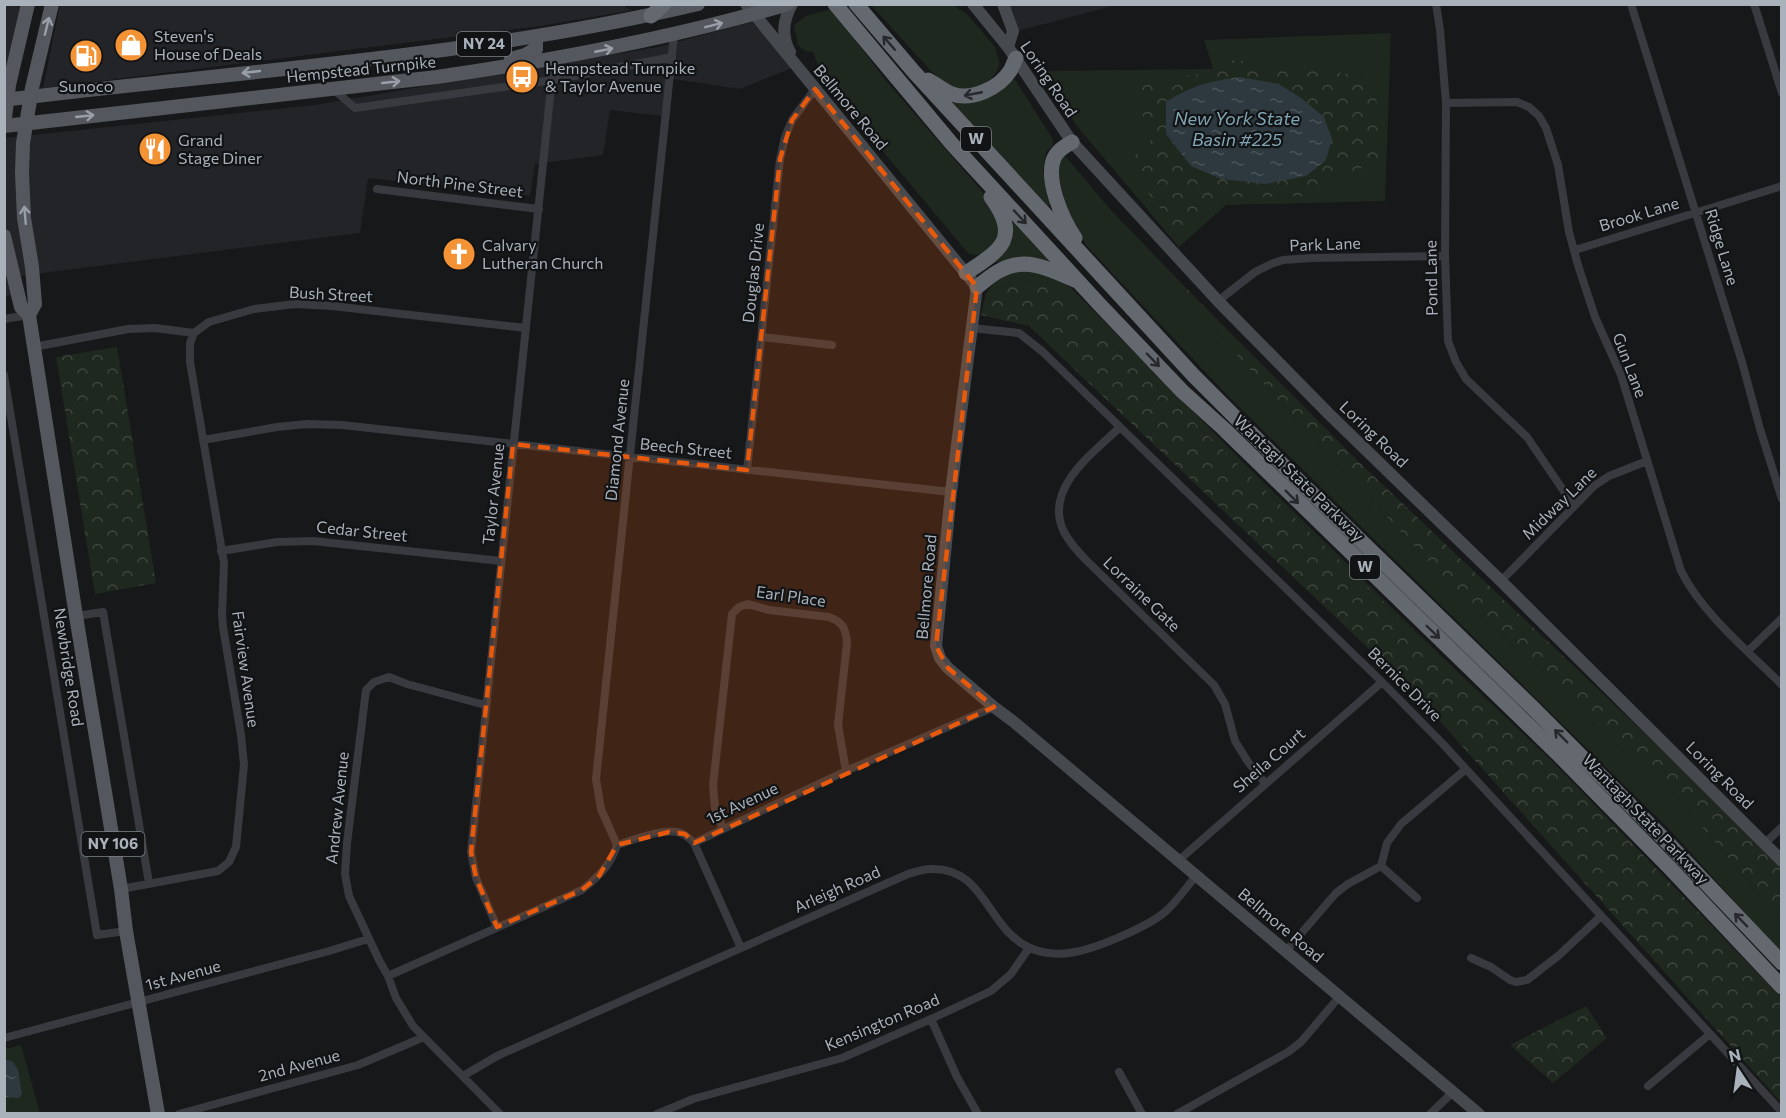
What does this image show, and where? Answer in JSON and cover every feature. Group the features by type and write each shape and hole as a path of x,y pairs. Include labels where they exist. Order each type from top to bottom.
{"highway":[{"path":"651,16 664,4"},
{"name":"Wantagh State Parkway","path":"835,4 952,144 1182,390 1557,753 1782,987"},
{"name":"Wantagh State Parkway","path":"856,4 914,72 1194,376 1533,708 1666,841 1782,963"},
{"path":"914,72 952,94 963,96 979,94 996,85 1010,71 1012,53"},
{"path":"1072,142 1054,157 1051,170 1065,224 1098,272"},
{"path":"952,144 1000,211 1006,233 1003,243 993,255 966,273"},
{"path":"977,287 1001,270 1022,264 1044,266 1080,282"}],"main road":[{"path":"4,126 6,100 28,4"},
{"name":"NY 106","path":"31,96 52,4"},
{"name":"Hempstead Turnpike","path":"6,100 536,37 651,16 698,4"},
{"path":"790,4 786,16 785,44 798,70"},
{"name":"Hempstead Turnpike","path":"4,126 437,77 554,59 674,34 750,9 790,4"},
{"name":"Loring Road","path":"974,4 1012,53 1072,142 1218,301 1329,414 1501,581 1782,861"},
{"path":"1003,4 1013,31 1012,53"},
{"name":"Bellmore Road","path":"750,9 977,287 951,492 936,646 940,658 948,668 994,707 1479,1113"},
{"path":"437,77 530,53 537,48 536,37"},
{"name":"Newbridge Road","path":"29,315 35,304 24,218 22,172 31,96"},
{"name":"Newbridge Road","path":"4,236 21,307 29,315 126,931 158,1113"}],"street":[{"name":"Pond Lane","path":"1436,4 1446,103 1445,256 1448,341 1466,379 1527,437 1574,506"},
{"name":"Ridge Lane","path":"1631,4 1742,362 1782,500"},
{"path":"1754,4 1782,93"},
{"name":"Diamond Avenue","path":"617,845 601,809 596,779 674,34"},
{"path":"333,88 355,108 553,80 672,57"},
{"name":"Taylor Avenue","path":"497,927 476,878 471,852 554,59"},
{"name":"Douglas Drive","path":"747,470 780,159 792,120 815,89"},
{"name":"Gun Lane","path":"1446,103 1517,102 1529,107 1539,116 1546,128 1558,165 1569,232 1595,317 1621,375 1675,554 1689,587 1701,604 1782,685"},
{"name":"Brook Lane","path":"1575,250 1782,186"},
{"name":"North Pine Street","path":"377,189 539,209"},
{"name":"Park Lane","path":"1218,301 1255,272 1283,260 1445,256"},
{"name":"Bush Street","path":"194,333 209,322 254,309 295,304 332,306 526,328"},
{"path":"4,319 29,315"},
{"path":"34,347 128,329 155,328 194,333"},
{"name":"Bernice Drive","path":"971,328 1019,333 1043,352 1382,682 1466,769 1782,1112"},
{"name":"Fairview Avenue","path":"121,889 218,871 229,862 236,847 244,765 223,627 224,563 190,362 190,343 194,333"},
{"path":"762,337 832,345"},
{"name":"Newbridge Road","path":"4,375 97,935 126,931"},
{"name":"Beech Street","path":"203,440 277,427 307,424 342,425 951,492"},
{"name":"Lorraine Gate","path":"1119,428 1080,466 1062,493 1059,515 1063,529 1070,543 1087,561 1214,685 1225,704 1235,741 1265,783"},
{"name":"Midway Lane","path":"1501,581 1594,486 1609,476 1647,461"},
{"name":"Cedar Street","path":"221,551 277,542 313,541 501,561"},
{"name":"Earl Place","path":"723,829 715,808 713,785 732,614 739,607 748,604 769,610 829,617 836,619 844,626 847,644 838,724 846,771"},
{"name":"Newbridge Road","path":"76,616 103,612 149,883"},
{"path":"1748,651 1782,618"},
{"name":"Andrew Avenue","path":"485,705 389,677 374,682 366,690 345,874 349,896 368,939 388,976 396,998 413,1026 500,1113"},
{"name":"Sheila Court","path":"1178,861 1382,682"},
{"name":"1st Avenue","path":"617,845 669,832 685,834 694,843 846,771 994,707"},
{"path":"1286,951 1336,892 1381,866 1387,843 1401,824 1466,769"},
{"path":"1765,843 1782,827"},
{"path":"694,843 741,948"},
{"path":"388,976 582,890 599,876 614,856 617,845"},
{"path":"1381,866 1417,898"},
{"name":"Arleigh Road","path":"463,1076 497,1056 908,874 928,869 952,872 973,884 1002,926 1029,948 1062,953 1095,946 1156,918 1166,911 1196,876"},
{"path":"1471,958 1491,967 1510,980 1516,982 1527,980 1558,956 1601,916"},
{"name":"1st Avenue","path":"4,1038 368,939"},
{"name":"Kensington Road","path":"657,1113 693,1099 842,1058 931,1019 991,991 1011,974 1029,948"},
{"path":"1177,1113 1287,1052 1300,1042 1340,996"},
{"path":"931,1019 957,1077 978,1113"},
{"path":"1648,1086 1710,1034"},
{"name":"2nd Avenue","path":"179,1113 358,1065 423,1037"},
{"path":"1119,1072 1142,1113"},
{"path":"1430,1113 1453,1092"}],"highlighted area":[{"path":"815,89 977,287 936,646 948,668 994,707 694,843 685,834 669,832 617,845 599,876 582,890 497,927 476,878 471,852 513,444 747,470 780,159 792,120"}],"shaded area":[{"path":"622,4 634,10 540,26 43,88 60,5"},
{"path":"1006,4 1116,5 1014,32"},
{"path":"4,5 23,5 4,100"},
{"path":"752,22 794,67 740,89 673,79 670,117 610,110 603,155 535,164 530,196 368,178 360,233 10,277 13,295 5,296 5,138 314,105 658,47"}],"green space":[{"path":"871,5 955,5 966,13 995,47 999,66 995,74 985,85 970,90 950,88 932,72"},
{"path":"832,9 887,82 994,205 999,217 998,233 987,251 975,255 968,253 824,81 813,52 805,51 798,45 794,25 806,16"},
{"path":"1391,33 1385,201 1226,205 1179,247 1076,125 1043,71 1213,69 1204,40"},
{"path":"1232,60 1375,77 1380,163 1342,176 1318,196 1220,197 1180,234 1134,175 1132,161 1138,150 1156,137 1143,116 1138,88 1164,78 1220,72"},
{"path":"1013,79 1052,138 1053,143 1046,152 1043,171 1051,203 1048,207 941,92 959,98"},
{"path":"1063,156 1185,287 1179,287 1191,312 1216,330 1248,368 1428,561 1519,651 1555,682 1602,734 1677,798 1781,917 1781,953 1672,832 1226,394 1086,245 1067,209 1056,167"},
{"path":"1016,222 1052,263 1014,258 997,263 994,260 1011,223"},
{"path":"1037,269 1064,281 1249,468 1456,670 1054,287 1042,281 999,286 986,294 996,281 1008,274"},
{"path":"1043,281 1054,287 1554,763 1782,998 1781,1102 1410,688 1029,326 981,315 986,294 999,286"},
{"path":"1178,287 1185,287 1358,461 1764,847 1781,867 1781,917 1677,798 1602,734 1555,682 1519,651 1428,561 1248,368 1216,330 1191,312"},
{"path":"117,347 156,583 95,594 56,357"},
{"path":"1586,1006 1607,1038 1553,1083 1510,1045"},
{"path":"21,1045 40,1113 5,1114 5,1049"}],"water":[{"name":"New York State Basin #225","path":"1239,77 1279,84 1324,117 1332,139 1326,160 1306,176 1265,184 1221,179 1191,166 1166,134 1166,102 1201,85"},
{"path":"5,1060 12,1061 18,1070 22,1094 19,1098 5,1097"}],"place":[{"name":"Steven's House of Deals","path":"131,45"},
{"name":"Sunoco","path":"86,56"},
{"name":"Hempstead Turnpike & Taylor Avenue","path":"522,77"},
{"name":"Grand Stage Diner","path":"155,149"},
{"name":"Calvary Lutheran Church","path":"459,254"}]}
